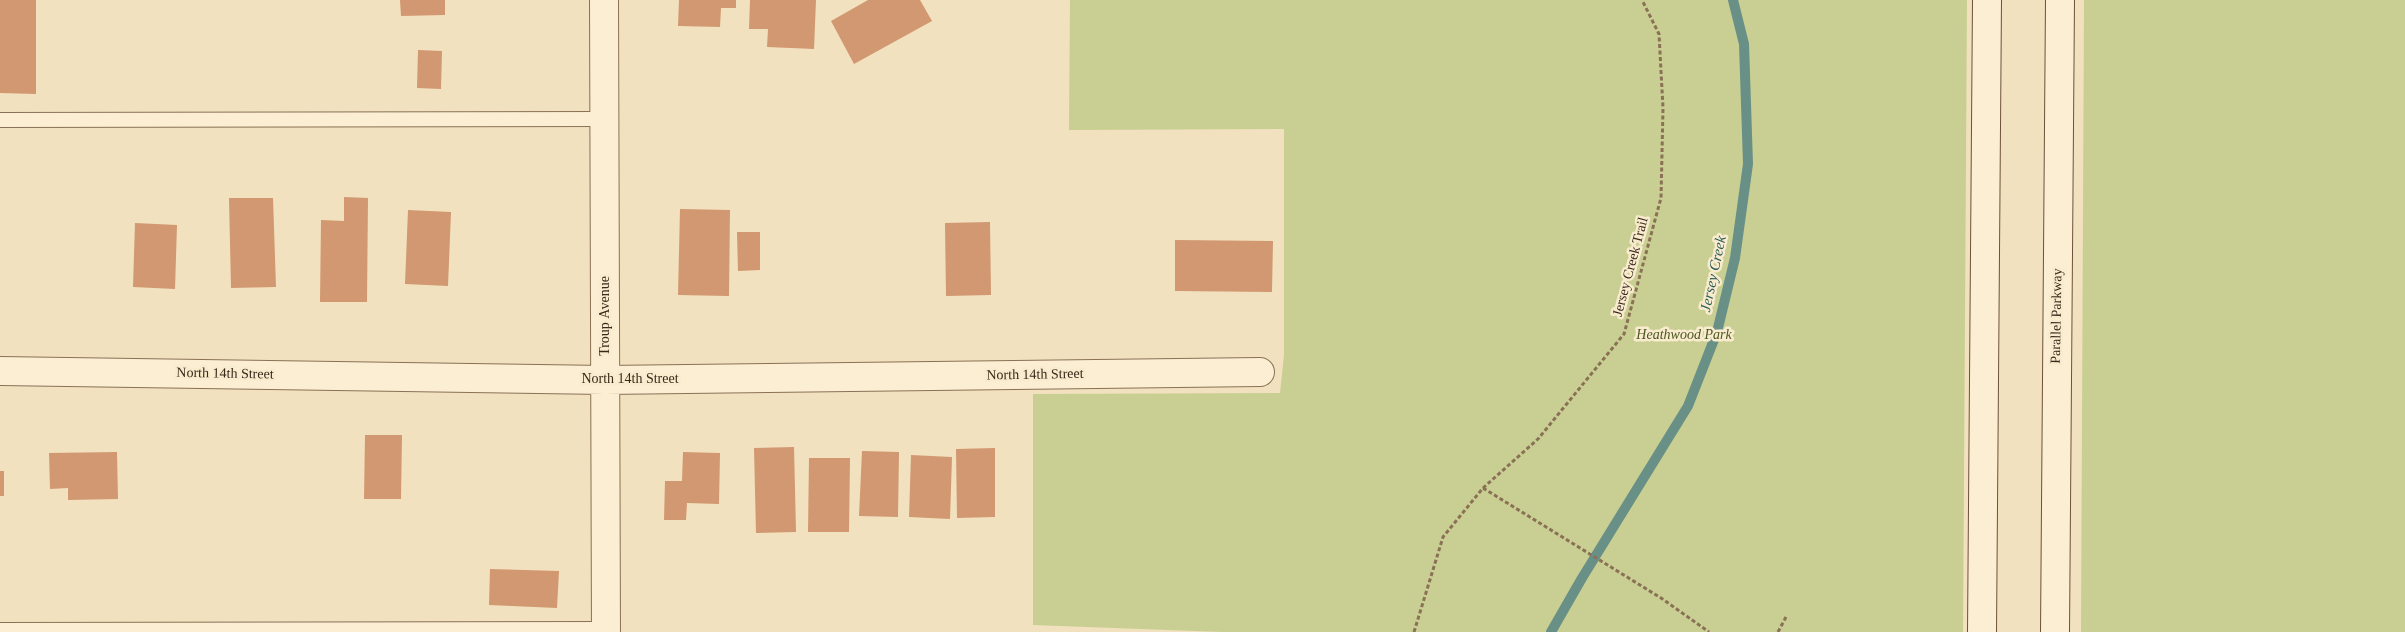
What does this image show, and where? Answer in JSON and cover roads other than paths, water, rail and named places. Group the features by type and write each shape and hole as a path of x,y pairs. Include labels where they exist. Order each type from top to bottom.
{"street":[{"name":"Troup Avenue","path":"604,0 606,630"},
{"path":"1982,632 1987,0"},
{"name":"Parallel Parkway","path":"2054,632 2060,0"},
{"name":"North 14th Street","path":"0,371 605,380 1260,372"}],"lane":[{"path":"0,120 605,119"},
{"path":"0,630 606,630"}],"waterway":[{"name":"Jersey Creek","path":"1551,632 1688,406 1717,332 1735,258 1748,164 1744,44 1733,0"}],"park label":[{"name":"Heathwood Park","path":"1684,335"}]}
